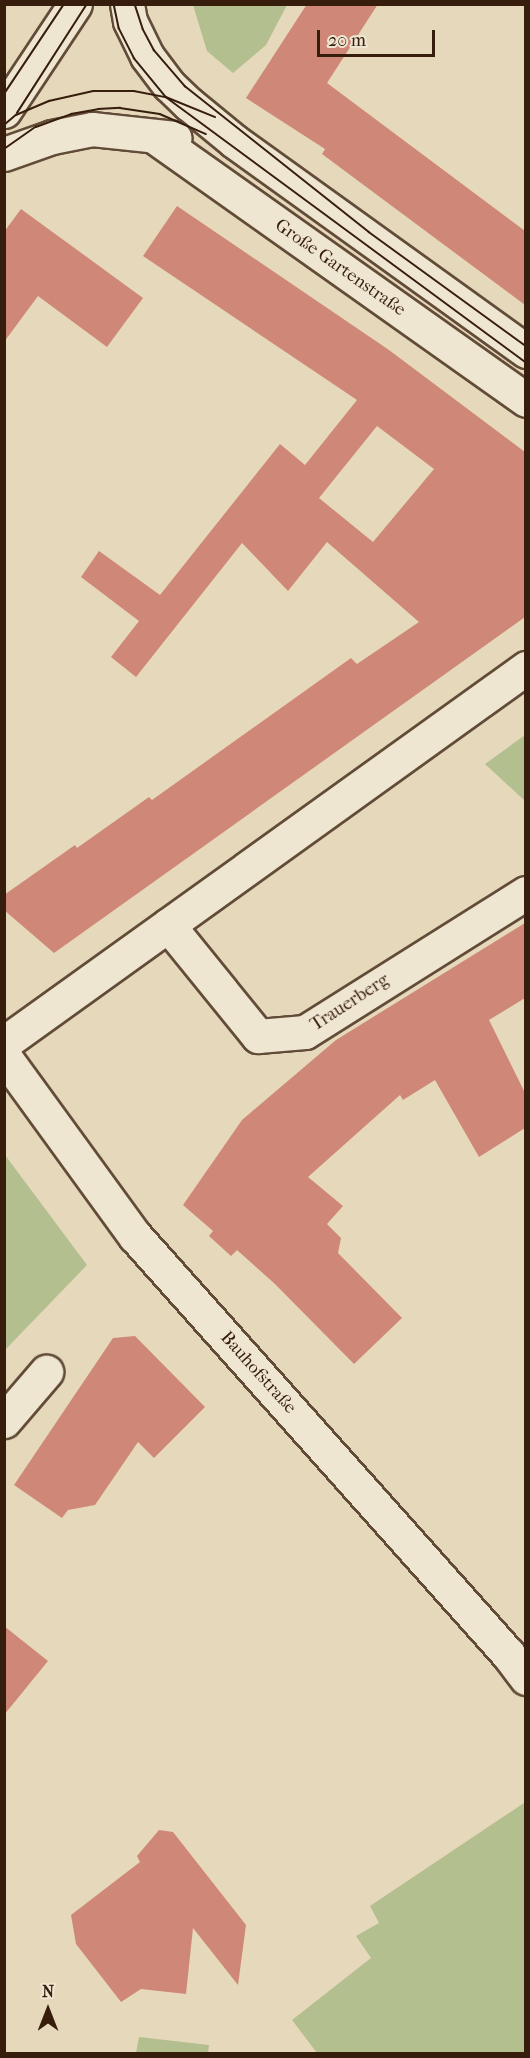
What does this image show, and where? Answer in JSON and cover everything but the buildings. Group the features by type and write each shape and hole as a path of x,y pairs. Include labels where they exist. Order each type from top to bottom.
{"street":[{"path":"4,111 75,4"},
{"path":"127,4 130,21 147,56 169,85 234,141 525,351"},
{"name":"Große Gartenstraße","path":"4,154 52,137 92,129 155,137 234,141"},
{"name":"Große Gartenstraße","path":"155,137 525,400"},
{"path":"4,1043 525,668"},
{"name":"Trauerberg","path":"168,925 258,1035 305,1032 525,893"},
{"name":"Bauhofstraße","path":"4,1056 135,1236 508,1654 525,1678"},
{"path":"4,1421 46,1372"}],"green space":[{"path":"193,4 287,5 266,45 233,73 207,51"},
{"path":"525,735 525,801 485,764"},
{"path":"5,1155 87,1265 4,1350"},
{"path":"524,1803 525,2053 317,2053 292,2020 371,1958 356,1936 379,1923 370,1906"},
{"path":"139,2037 209,2045 208,2053 136,2053"}],"tram line":[{"path":"4,94 64,4"},
{"path":"17,113 87,4"},
{"path":"114,4 119,28 134,58 166,97 526,362"},
{"path":"135,4 143,29 154,50 185,86 369,232 526,346"},
{"path":"4,125 16,115 49,101 93,91 134,91 166,97 215,117"},
{"path":"4,149 36,127 71,114 98,109 120,108 160,114 206,134"}]}
